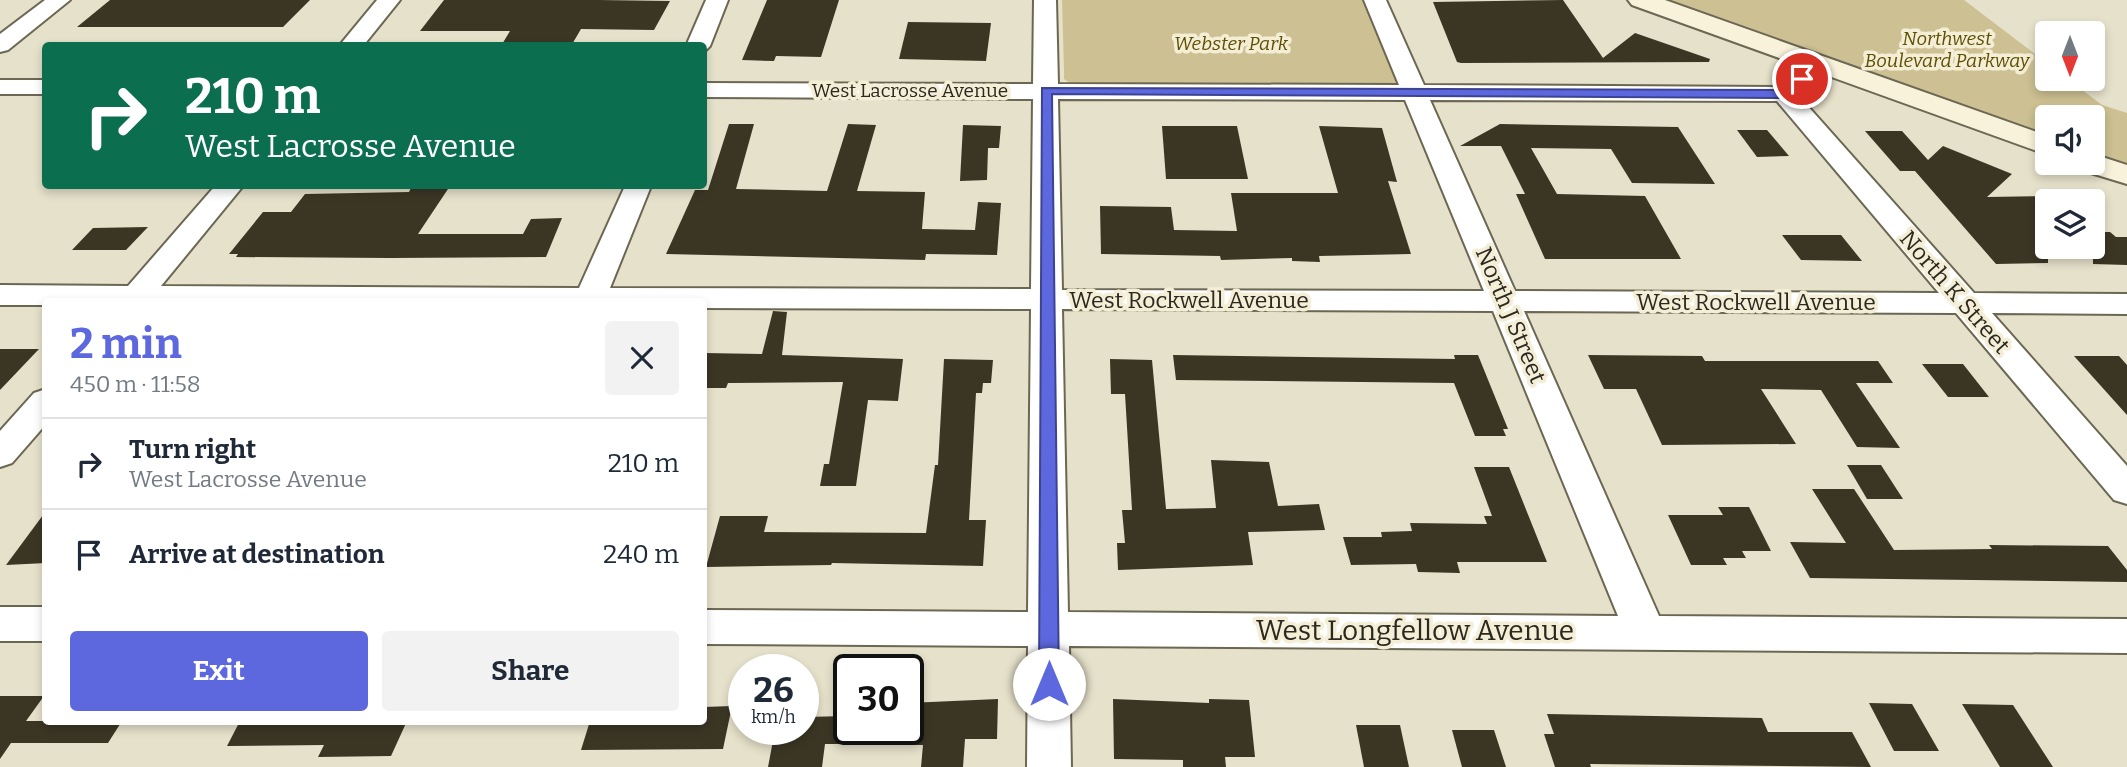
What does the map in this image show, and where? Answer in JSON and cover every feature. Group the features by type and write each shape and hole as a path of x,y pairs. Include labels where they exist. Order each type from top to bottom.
{"main road":[{"path":"1641,0 2035,141"},
{"path":"2105,167 2127,175"}],"street":[{"path":"0,45 59,0"},
{"path":"352,42 389,0"},
{"path":"700,42 717,0"},
{"path":"1045,0 1049,767"},
{"name":"North J Street","path":"1376,0 1645,631"},
{"path":"1784,94 1820,64"},
{"path":"0,87 42,87"},
{"name":"West Lacrosse Avenue","path":"707,90 1784,94"},
{"name":"North K Street","path":"1784,94 2127,491"},
{"path":"134,298 226,189"},
{"path":"589,298 637,189"},
{"name":"West Rockwell Avenue","path":"0,295 134,298"},
{"name":"West Rockwell Avenue","path":"707,299 2127,304"},
{"path":"0,454 42,406"},
{"path":"0,624 42,625"},
{"name":"West Longfellow Avenue","path":"707,626 2127,636"}],"green space":[{"name":"Webster Park","path":"1062,0 1366,0 1398,82 1389,85 1070,83 1064,79"},
{"name":"Northwest Boulevard Parkway","path":"1665,0 1964,0 2035,54 2035,91 2084,91 2102,105 2035,105 2035,133"},
{"name":"Northwest Boulevard Parkway","path":"2105,106 2127,113 2127,165 2105,157"}],"building":[{"path":"110,0 310,0 283,27 77,27"},
{"path":"444,0 670,1 654,30 581,29 573,42 503,42 510,31 420,31"},
{"path":"767,0 839,0 821,57 776,56 774,61 742,60"},
{"path":"1563,0 1603,58 1635,33 1710,59 1709,62 1461,63 1457,62 1433,2"},
{"path":"908,22 991,23 986,61 899,59"},
{"path":"729,124 754,124 736,189 827,191 848,124 876,125 857,191 925,192 922,229 975,230 978,202 1001,203 997,255 926,254 925,260 666,254 695,190 708,190"},
{"path":"1500,124 1678,127 1715,184 1632,183 1611,149 1531,148 1557,194 1645,196 1681,259 1545,259 1516,194 1525,194 1501,146 1460,146"},
{"path":"963,125 1001,126 999,148 988,148 987,180 960,181"},
{"path":"1162,126 1237,126 1248,179 1166,179"},
{"path":"1319,126 1382,128 1397,182 1388,181 1411,254 1319,256 1320,262 1292,261 1292,258 1221,260 1220,256 1101,254 1100,206 1171,207 1174,230 1237,231 1231,193 1338,193"},
{"path":"1737,130 1767,130 1789,156 1757,157"},
{"path":"1865,131 1902,131 1928,160 1943,146 2012,174 1987,197 2035,196 2035,259 2048,259 2048,263 1996,264 1915,171 1900,171"},
{"path":"410,189 448,189 418,234 523,234 531,219 562,218 546,257 236,257 238,254 229,254 263,212 291,212 305,194 409,192"},
{"path":"148,227 126,250 72,250 93,228"},
{"path":"2105,232 2116,237 2127,237 2127,265 2093,264 2093,259 2105,259"},
{"path":"1782,235 1841,235 1862,261 1801,260"},
{"path":"773,311 787,312 782,355 903,359 898,401 868,400 856,486 820,486 824,464 829,464 843,382 728,383 726,388 707,388 707,353 762,354"},
{"path":"0,349 39,349 0,390"},
{"path":"1173,355 1455,359 1454,355 1478,355 1508,429 1503,429 1506,436 1475,436 1454,383 1176,380"},
{"path":"1588,355 1702,356 1705,361 1878,361 1893,383 1856,383 1900,448 1857,447 1821,390 1761,389 1796,444 1662,445 1636,389 1604,389"},
{"path":"2074,356 2119,356 2127,365 2127,415"},
{"path":"944,359 993,360 991,383 983,383 982,393 976,393 969,520 986,520 983,566 832,563 707,567 720,516 768,516 764,532 926,533 935,465 938,465"},
{"path":"1110,359 1152,360 1166,509 1216,508 1211,460 1269,462 1278,506 1319,504 1325,530 1248,532 1253,565 1118,570 1117,543 1125,543 1122,510 1132,510 1125,394 1111,394"},
{"path":"1922,364 1963,364 1989,397 1948,397"},
{"path":"1847,465 1881,465 1903,499 1867,499"},
{"path":"1474,467 1509,467 1547,562 1457,562 1460,573 1418,572 1416,564 1351,565 1343,537 1382,537 1381,532 1412,531 1410,523 1487,524 1484,516 1492,516"},
{"path":"1812,489 1854,489 1894,550 1992,549 1989,545 2108,546 2127,570 2127,582 1810,578 1790,542 1846,543"},
{"path":"1718,507 1749,507 1771,551 1742,551 1746,558 1723,558 1727,565 1691,565 1668,515 1723,515"},
{"path":"42,516 42,563 6,565"},
{"path":"0,696 42,696 26,721 42,721 42,725 119,725 108,743 11,743 0,759"},
{"path":"998,699 997,739 965,739 963,767 921,767 924,702"},
{"path":"1113,699 1209,703 1209,699 1249,700 1255,757 1225,757 1226,767 1183,767 1183,760 1114,759"},
{"path":"1869,703 1912,704 1939,751 1894,751"},
{"path":"1962,704 2013,705 2053,767 2000,767"},
{"path":"728,706 728,725 723,749 581,750 589,725 707,725 707,707"},
{"path":"1547,714 1762,718 1768,732 1852,732 1871,767 1590,764 1591,767 1555,767 1544,734 1554,734"},
{"path":"833,716 833,744 825,744 822,767 768,767 772,745 819,745 819,717"},
{"path":"238,725 405,725 391,756 318,757 324,745 227,746"},
{"path":"1356,725 1400,725 1409,767 1364,767"},
{"path":"1452,730 1494,730 1506,767 1462,767"}],"route":[{"path":"1049,684 1046,91 1784,94 1802,79"}]}
